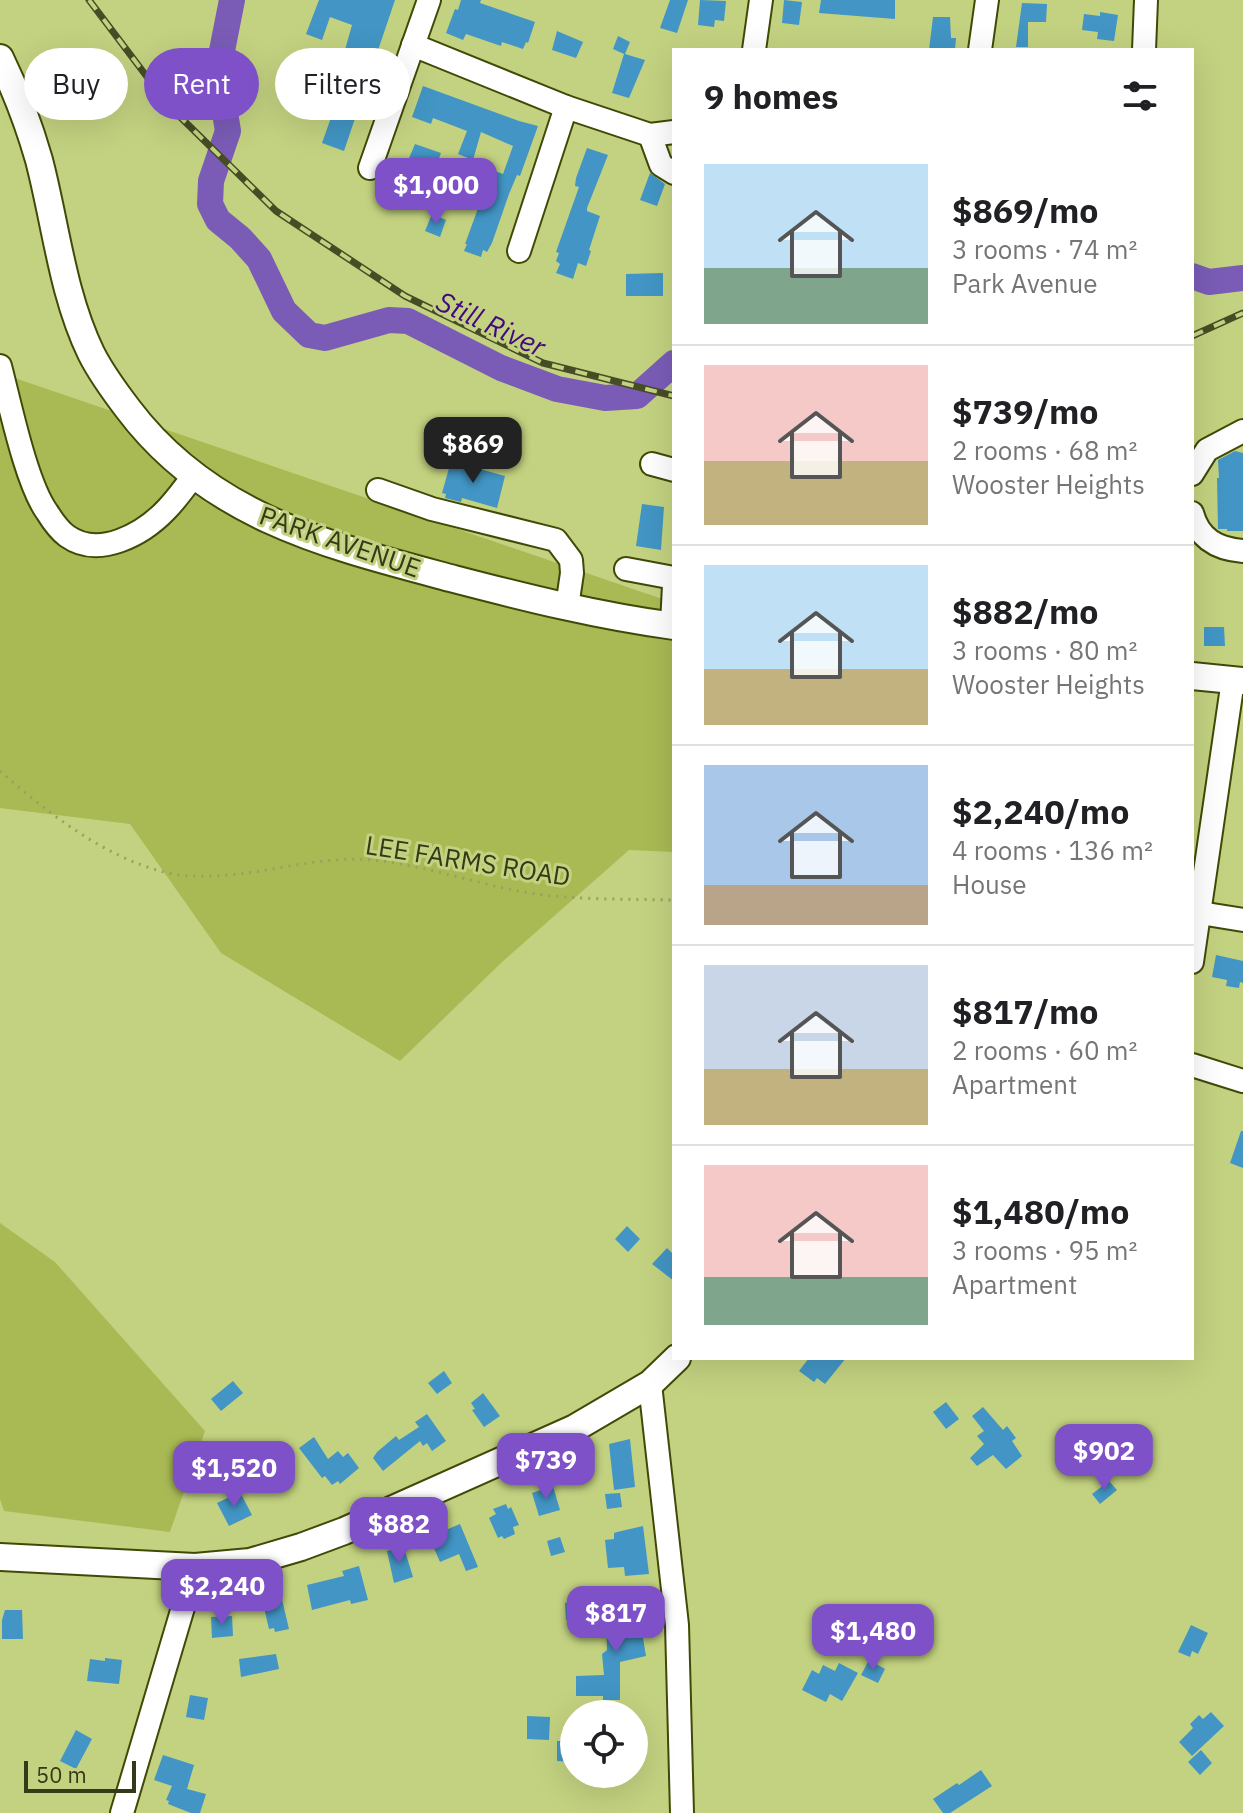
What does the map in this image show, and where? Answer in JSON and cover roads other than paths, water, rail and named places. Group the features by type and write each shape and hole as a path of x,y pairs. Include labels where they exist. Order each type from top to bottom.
{"main road":[{"name":"PARK AVENUE","path":"0,58 26,120 39,162 65,278 92,355 138,422 193,477 255,514 317,540 567,607 672,626"},
{"path":"1194,676 1238,680"},
{"path":"0,1557 195,1567 250,1562 344,1531 575,1428 650,1384 675,1360"}],"street":[{"path":"370,168 429,0"},
{"path":"754,48 761,0"},
{"path":"980,48 987,0"},
{"path":"1144,48 1146,0"},
{"path":"413,45 566,107 650,135 672,132"},
{"path":"519,251 566,107"},
{"path":"650,135 661,165 672,172"},
{"path":"0,366 29,470 45,511 68,536 92,545 117,542 131,536 166,510 193,477"},
{"path":"1194,471 1207,450 1243,431"},
{"path":"652,464 672,469"},
{"path":"378,490 432,509 556,540 571,560 567,607"},
{"path":"1194,517 1204,537 1223,550 1243,551"},
{"path":"626,569 672,578"},
{"path":"1194,950 1238,680"},
{"path":"1200,913 1243,920"},
{"path":"1194,1066 1243,1081"},
{"path":"650,1384 677,1625 682,1813"},
{"path":"122,1813 195,1567"}],"waterway":[{"name":"Still River","path":"232,0 218,71 228,131 211,181 210,204 218,220 259,259 284,311 309,335 325,338 389,320 408,321 501,368 557,389 605,398 637,396 672,365"},
{"name":"Still River","path":"1194,277 1209,282 1243,278"}],"railway":[{"path":"89,0 169,106 276,211 405,296 543,363 672,395"},
{"path":"1194,335 1243,313"}]}
